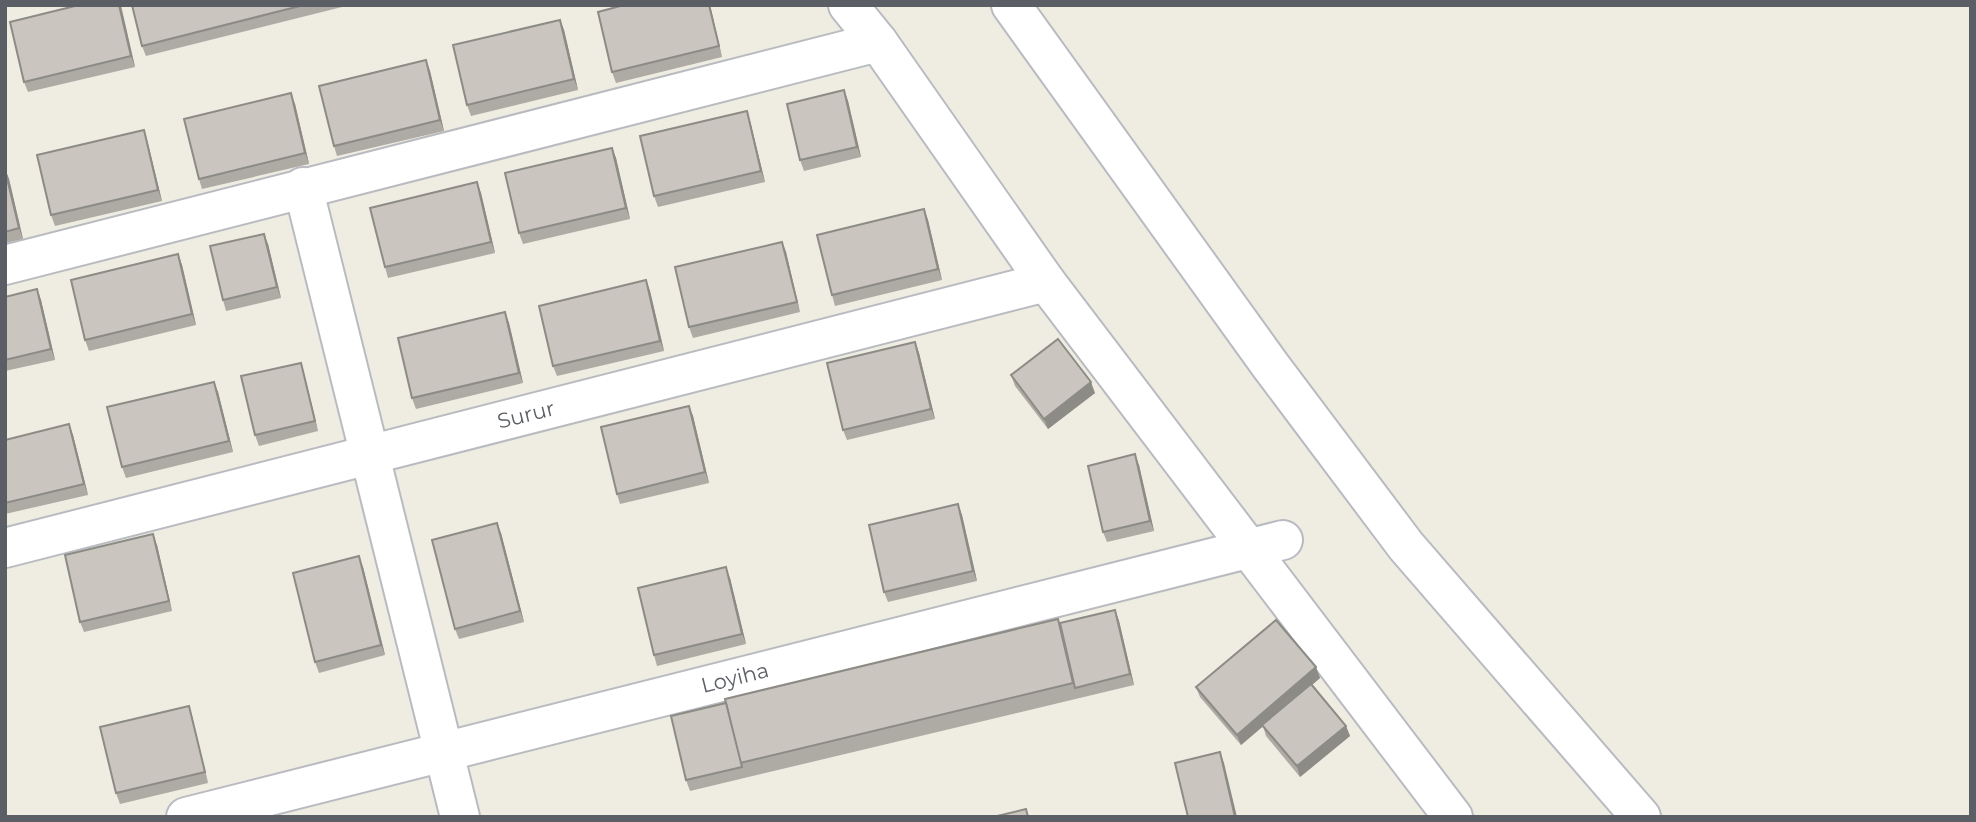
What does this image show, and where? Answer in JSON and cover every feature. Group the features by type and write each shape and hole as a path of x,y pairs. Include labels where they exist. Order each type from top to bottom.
{"street":[{"path":"848,5 878,42 1046,282 1265,544 1449,816"},
{"path":"1011,5 1270,365 1406,546 1641,817"},
{"path":"5,265 878,42"},
{"path":"303,187 460,817"},
{"name":"Surur","path":"5,548 1046,282"},
{"name":"Loyiha","path":"186,817 1265,544"}],"building":[{"path":"79,5 119,5 131,56 24,82 10,22"},
{"path":"132,5 304,5 142,46"},
{"path":"624,5 709,5 719,46 612,72 598,12"},
{"path":"560,20 574,79 467,105 453,45"},
{"path":"426,60 440,120 334,146 319,86"},
{"path":"844,90 857,147 800,160 787,104"},
{"path":"291,93 305,153 199,179 184,119"},
{"path":"747,111 761,171 654,196 640,136"},
{"path":"144,130 158,190 51,215 37,155"},
{"path":"612,148 626,208 519,233 505,173"},
{"path":"5,170 19,228 5,232"},
{"path":"477,182 491,242 385,267 370,208"},
{"path":"924,209 938,269 832,295 817,235"},
{"path":"264,234 277,287 223,300 210,246"},
{"path":"782,242 797,302 689,327 675,267"},
{"path":"178,254 192,314 85,340 71,280"},
{"path":"646,280 660,341 553,366 539,306"},
{"path":"37,289 51,349 5,360 5,297"},
{"path":"505,312 519,373 412,398 398,338"},
{"path":"1058,339 1091,382 1044,419 1011,375"},
{"path":"915,342 931,409 843,430 827,363"},
{"path":"301,363 315,421 255,435 241,376"},
{"path":"214,382 229,441 122,467 107,407"},
{"path":"689,406 705,472 617,494 601,427"},
{"path":"69,424 84,484 5,503 5,440"},
{"path":"1135,454 1150,521 1103,532 1088,466"},
{"path":"958,504 973,571 884,592 869,525"},
{"path":"497,523 520,611 455,629 432,540"},
{"path":"153,534 169,601 80,622 65,555"},
{"path":"359,556 381,645 315,662 293,573"},
{"path":"726,567 742,634 654,655 638,588"},
{"path":"1115,610 1130,674 1075,688 1060,623"},
{"path":"1058,619 1073,683 740,763 725,699"},
{"path":"1276,620 1316,667 1237,735 1196,687"},
{"path":"1311,684 1346,726 1297,766 1262,725"},
{"path":"726,703 742,767 686,780 671,716"},
{"path":"189,706 205,772 116,793 100,727"},
{"path":"1220,752 1235,817 1188,817 1175,763"},
{"path":"1026,809 1028,817 993,817"}]}
